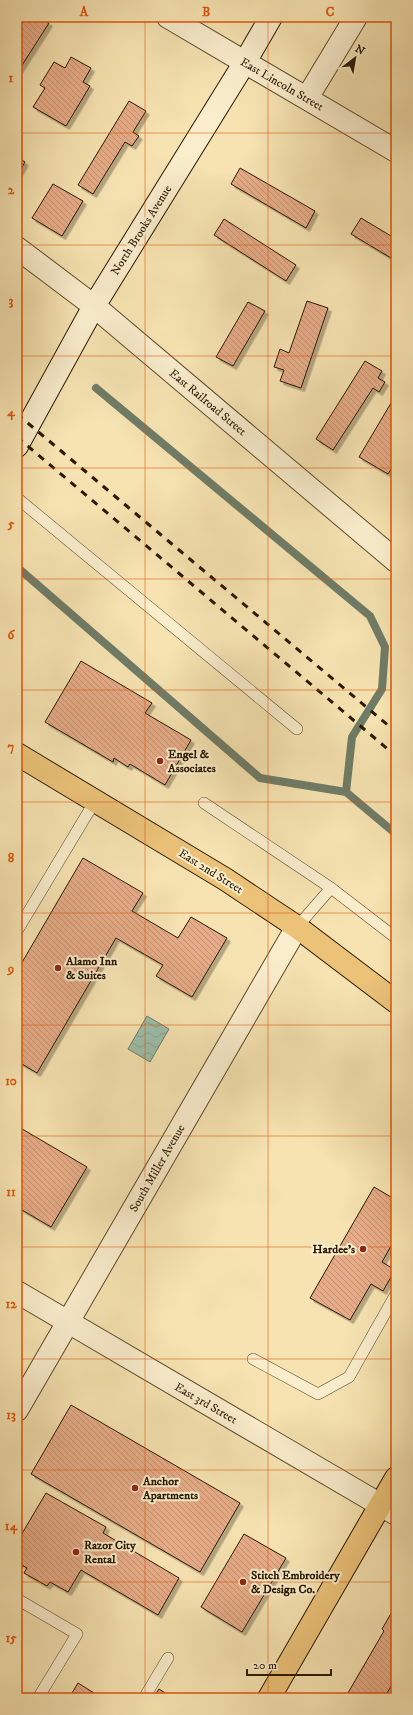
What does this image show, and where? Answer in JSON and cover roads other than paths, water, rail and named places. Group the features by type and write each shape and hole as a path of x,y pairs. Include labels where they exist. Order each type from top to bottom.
{"main road":[{"name":"East 2nd Street","path":"17,754 96,800 225,879 297,927 396,1002"},
{"path":"269,1698 388,1509 396,1478"}],"street":[{"name":"East Lincoln Street","path":"168,17 396,151"},
{"name":"North Brooks Avenue","path":"17,446 94,306 245,62 271,17"},
{"path":"307,98 356,17"},
{"name":"East Railroad Street","path":"17,248 94,306 396,561"},
{"name":"South Miller Avenue","path":"17,1410 297,927"},
{"name":"East 3rd Street","path":"17,1292 388,1509"}],"lane":[{"path":"17,498 297,729"},
{"path":"17,931 96,800"},
{"path":"204,803 331,888 396,938"},
{"path":"297,927 331,888"},
{"path":"254,1358 318,1394 349,1377 396,1294"},
{"path":"17,1599 76,1634 38,1698"},
{"path":"144,1698 168,1658"}],"water":[{"path":"147,1016 169,1029 150,1062 128,1049"}],"waterway":[{"path":"96,388 370,616 385,647 382,689 352,737 346,792 396,834"},
{"path":"17,567 260,778 346,792"}],"railway":[{"path":"17,414 396,732"},
{"path":"17,437 396,756"}],"place":[{"name":"Engel & Associates","path":"160,761"},
{"name":"Alamo Inn & Suites","path":"58,968"},
{"name":"Hardee's","path":"363,1249"},
{"name":"Anchor Apartments","path":"135,1488"},
{"name":"Razor City Rental","path":"76,1552"},
{"name":"Stitch Embroidery & Design Co.","path":"243,1582"}]}
